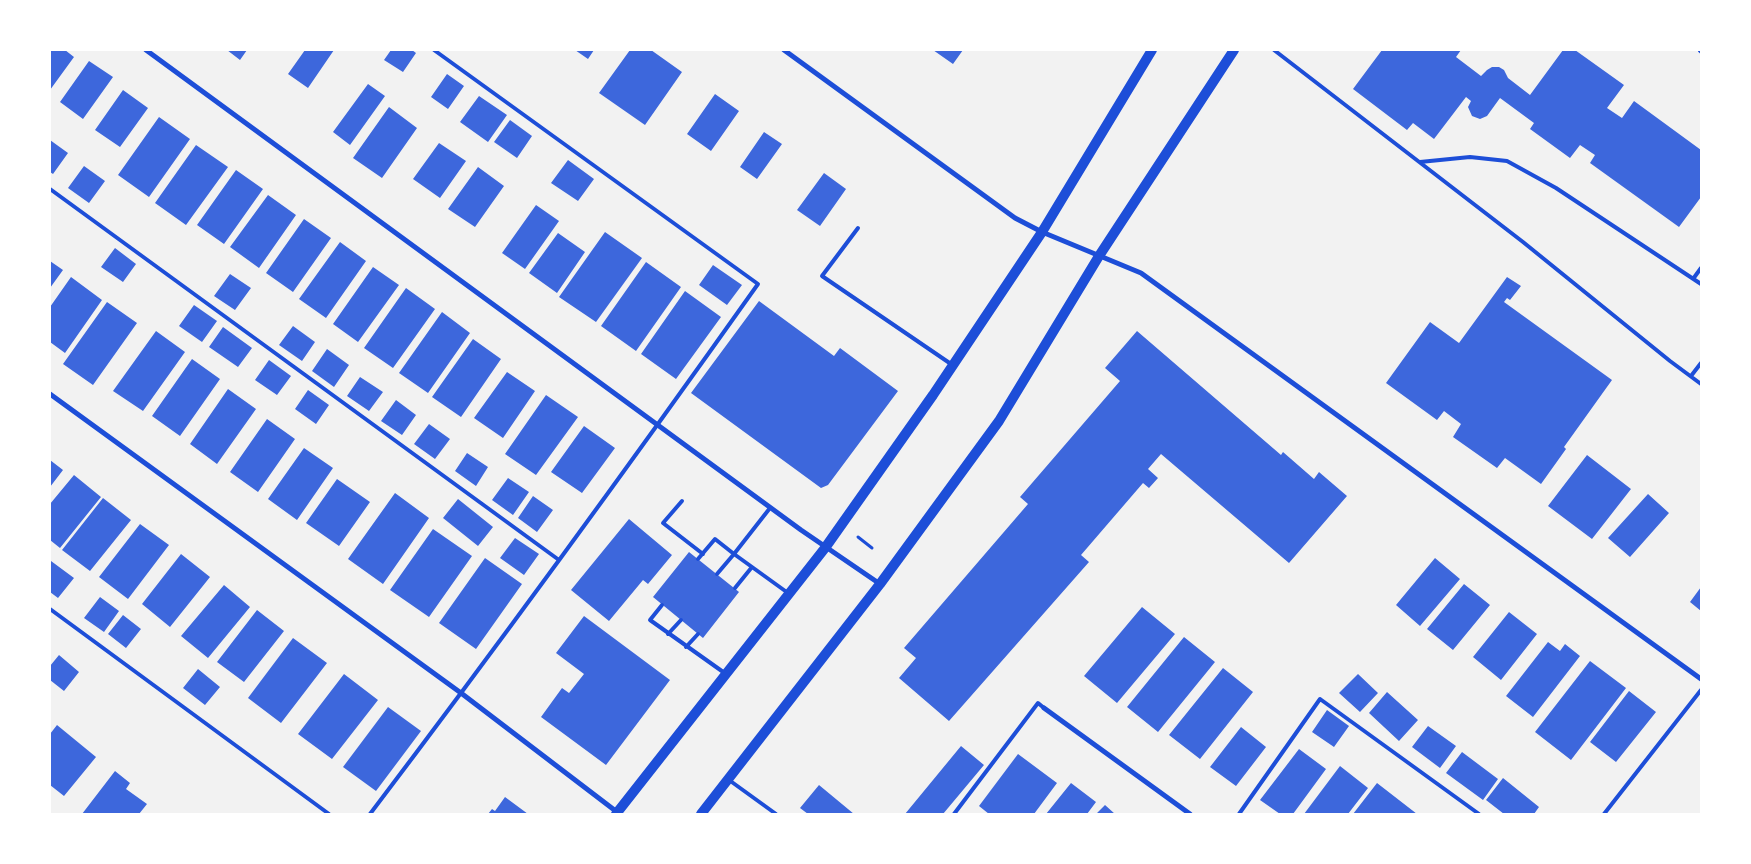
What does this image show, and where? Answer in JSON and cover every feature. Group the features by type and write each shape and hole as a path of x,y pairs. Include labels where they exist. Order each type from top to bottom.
{"main road":[{"path":"616,813 825,548 953,366 1042,232 1152,50"},
{"path":"701,814 880,584 999,421 1099,256 1234,50"}],"street":[{"path":"146,50 770,508 825,548 880,584"},
{"path":"784,50 1015,218 1042,232 1141,273 1701,679"},
{"path":"50,394 461,693 616,813"},
{"path":"1044,708 1190,814"}],"lane":[{"path":"370,814 658,426 758,284 434,50"},
{"path":"1274,50 1523,242 1670,362 1701,384"},
{"path":"1420,162 1470,157 1507,162 1556,188 1701,284"},
{"path":"50,189 559,560"},
{"path":"858,228 822,276 953,366"},
{"path":"1693,279 1701,268"},
{"path":"1690,376 1701,363"},
{"path":"682,501 663,523 703,554"},
{"path":"717,574 770,508"},
{"path":"698,559 715,539 789,594"},
{"path":"735,588 752,567"},
{"path":"662,605 650,620 726,674"},
{"path":"50,609 328,814"},
{"path":"668,634 681,620"},
{"path":"686,647 698,634"},
{"path":"1604,814 1701,690"},
{"path":"1239,814 1320,699 1479,814"},
{"path":"954,814 1038,704 1044,708"},
{"path":"728,779 776,814"}],"path":[{"path":"858,537 872,548"}],"building":[{"path":"50,50 65,50 74,57 50,90"},
{"path":"227,50 247,50 240,60"},
{"path":"305,50 334,50 308,88 288,74"},
{"path":"391,50 412,50 416,53 403,72 384,60"},
{"path":"575,50 594,50 588,59"},
{"path":"630,50 651,50 682,72 645,125 599,93"},
{"path":"933,50 963,50 953,64"},
{"path":"1382,50 1461,50 1456,57 1481,76 1492,67 1499,67 1504,70 1508,78 1530,95 1563,50 1575,50 1624,85 1607,108 1622,118 1634,101 1701,150 1701,197 1679,227 1590,163 1595,155 1580,145 1570,158 1530,129 1534,123 1500,98 1487,116 1480,119 1472,116 1468,107 1471,101 1466,97 1434,139 1413,123 1407,130 1353,89"},
{"path":"89,61 113,77 83,119 60,102"},
{"path":"447,74 464,86 448,109 431,97"},
{"path":"368,84 385,96 350,145 333,132"},
{"path":"123,90 148,108 120,147 95,130"},
{"path":"715,94 739,111 711,151 687,134"},
{"path":"479,96 507,115 488,142 460,122"},
{"path":"389,107 417,128 382,178 353,158"},
{"path":"159,117 190,139 149,197 118,175"},
{"path":"510,120 532,136 517,158 494,142"},
{"path":"764,132 782,144 757,179 740,167"},
{"path":"50,140 68,153 53,174 50,172"},
{"path":"439,143 466,161 440,198 413,179"},
{"path":"196,145 228,167 186,225 155,203"},
{"path":"568,160 594,179 578,201 551,183"},
{"path":"84,166 105,181 89,203 68,188"},
{"path":"478,167 504,186 475,227 448,209"},
{"path":"236,170 263,189 224,244 197,225"},
{"path":"824,173 846,189 820,226 797,210"},
{"path":"268,195 296,215 259,268 230,247"},
{"path":"536,205 559,221 525,269 502,253"},
{"path":"304,219 331,238 293,292 266,273"},
{"path":"605,232 642,258 596,322 559,297"},
{"path":"558,233 585,252 557,293 529,273"},
{"path":"340,242 366,261 326,318 299,299"},
{"path":"115,248 136,264 123,282 101,267"},
{"path":"50,261 63,270 50,288"},
{"path":"646,262 681,287 636,351 601,326"},
{"path":"713,265 742,285 727,305 699,285"},
{"path":"373,267 399,285 358,342 333,324"},
{"path":"230,274 251,288 235,310 214,296"},
{"path":"71,277 102,300 65,353 50,342 50,307"},
{"path":"1507,277 1521,286 1510,300 1507,298 1504,302 1612,380 1564,447 1566,449 1541,484 1505,458 1497,468 1453,437 1461,424 1444,411 1437,420 1386,383 1430,322 1459,343"},
{"path":"406,288 435,309 393,368 364,348"},
{"path":"685,291 721,317 676,379 641,354"},
{"path":"759,301 834,356 840,348 898,391 828,485 821,488 691,393"},
{"path":"107,302 137,323 93,385 63,364"},
{"path":"194,305 217,321 202,342 179,326"},
{"path":"442,312 470,333 428,393 399,373"},
{"path":"293,326 315,342 302,361 279,345"},
{"path":"223,327 252,348 238,367 209,347"},
{"path":"156,331 185,352 143,411 113,391"},
{"path":"1137,331 1281,455 1283,452 1314,479 1319,472 1347,496 1289,563 1161,454 1148,469 1158,478 1149,488 1143,483 1081,555 1089,562 949,721 899,678 916,658 904,648 1028,504 1020,497 1120,381 1105,368"},
{"path":"473,339 501,359 461,417 432,397"},
{"path":"327,349 349,365 334,387 312,371"},
{"path":"192,359 220,379 180,436 152,416"},
{"path":"269,360 291,376 277,395 255,380"},
{"path":"507,372 535,391 503,438 474,418"},
{"path":"360,377 383,392 369,411 347,396"},
{"path":"228,389 256,409 217,464 190,444"},
{"path":"308,390 329,405 316,424 295,409"},
{"path":"546,395 578,417 536,475 505,454"},
{"path":"396,400 416,415 402,435 381,421"},
{"path":"267,419 295,439 258,492 230,472"},
{"path":"429,424 450,439 435,459 414,444"},
{"path":"584,426 615,448 582,493 551,472"},
{"path":"304,448 333,468 297,520 268,499"},
{"path":"467,453 488,467 476,486 455,471"},
{"path":"1587,455 1631,489 1592,539 1548,506"},
{"path":"50,460 63,470 50,487"},
{"path":"74,475 101,497 60,548 50,540 50,504"},
{"path":"508,478 529,492 513,515 492,500"},
{"path":"337,479 370,502 339,546 306,523"},
{"path":"395,493 429,518 383,584 348,559"},
{"path":"1648,494 1669,513 1630,557 1608,538"},
{"path":"533,496 553,510 537,532 518,518"},
{"path":"103,498 131,520 90,571 62,550"},
{"path":"458,499 493,527 478,546 443,518"},
{"path":"629,519 672,555 648,584 643,580 609,621 571,590"},
{"path":"140,524 169,545 128,599 99,577"},
{"path":"433,529 472,556 429,617 390,590"},
{"path":"515,538 539,554 524,575 500,558"},
{"path":"689,552 739,592 703,638 653,597"},
{"path":"181,554 210,577 170,627 142,604"},
{"path":"485,558 522,584 476,649 439,623"},
{"path":"1435,558 1460,579 1420,626 1396,605"},
{"path":"51,561 74,578 58,598 50,592"},
{"path":"1464,584 1490,605 1453,650 1427,629"},
{"path":"224,585 250,607 208,658 181,636"},
{"path":"1701,587 1701,611 1690,602"},
{"path":"100,597 119,611 104,632 84,618"},
{"path":"1142,607 1175,634 1117,703 1084,676"},
{"path":"257,610 284,631 244,682 217,662"},
{"path":"1509,612 1537,634 1501,680 1473,657"},
{"path":"123,615 141,629 126,648 108,634"},
{"path":"584,616 670,680 606,765 541,717 562,688 569,693 584,674 556,653"},
{"path":"1184,637 1215,662 1158,732 1127,707"},
{"path":"293,638 327,663 281,723 248,698"},
{"path":"1548,642 1560,651 1565,644 1580,656 1533,717 1506,696"},
{"path":"59,655 79,672 64,691 50,680 50,666"},
{"path":"1590,661 1626,688 1571,760 1535,732"},
{"path":"1223,668 1253,692 1200,759 1169,735"},
{"path":"198,669 220,687 205,705 183,688"},
{"path":"344,674 378,700 332,759 298,734"},
{"path":"1358,674 1378,693 1360,712 1339,693"},
{"path":"1629,691 1656,712 1616,762 1590,742"},
{"path":"1387,692 1418,720 1399,741 1369,713"},
{"path":"388,707 421,731 376,791 343,767"},
{"path":"1327,710 1349,726 1334,747 1312,732"},
{"path":"57,725 96,757 64,796 50,785 50,734"},
{"path":"1428,726 1456,746 1440,768 1412,747"},
{"path":"1241,727 1266,747 1236,786 1210,767"},
{"path":"961,746 984,765 943,814 905,814"},
{"path":"1299,749 1326,769 1293,814 1280,814 1260,800"},
{"path":"1462,752 1498,779 1483,800 1446,773"},
{"path":"1018,754 1057,783 1034,814 989,814 979,806"},
{"path":"1340,766 1368,788 1348,814 1304,814"},
{"path":"115,771 130,783 126,789 147,804 139,814 82,814"},
{"path":"1503,778 1539,807 1534,814 1504,814 1486,800"},
{"path":"1071,783 1096,802 1087,814 1046,814"},
{"path":"1377,783 1417,814 1353,814"},
{"path":"819,785 854,814 808,814 800,808"},
{"path":"505,797 528,814 488,814 492,809 495,811"},
{"path":"1105,805 1115,814 1096,814"}]}
